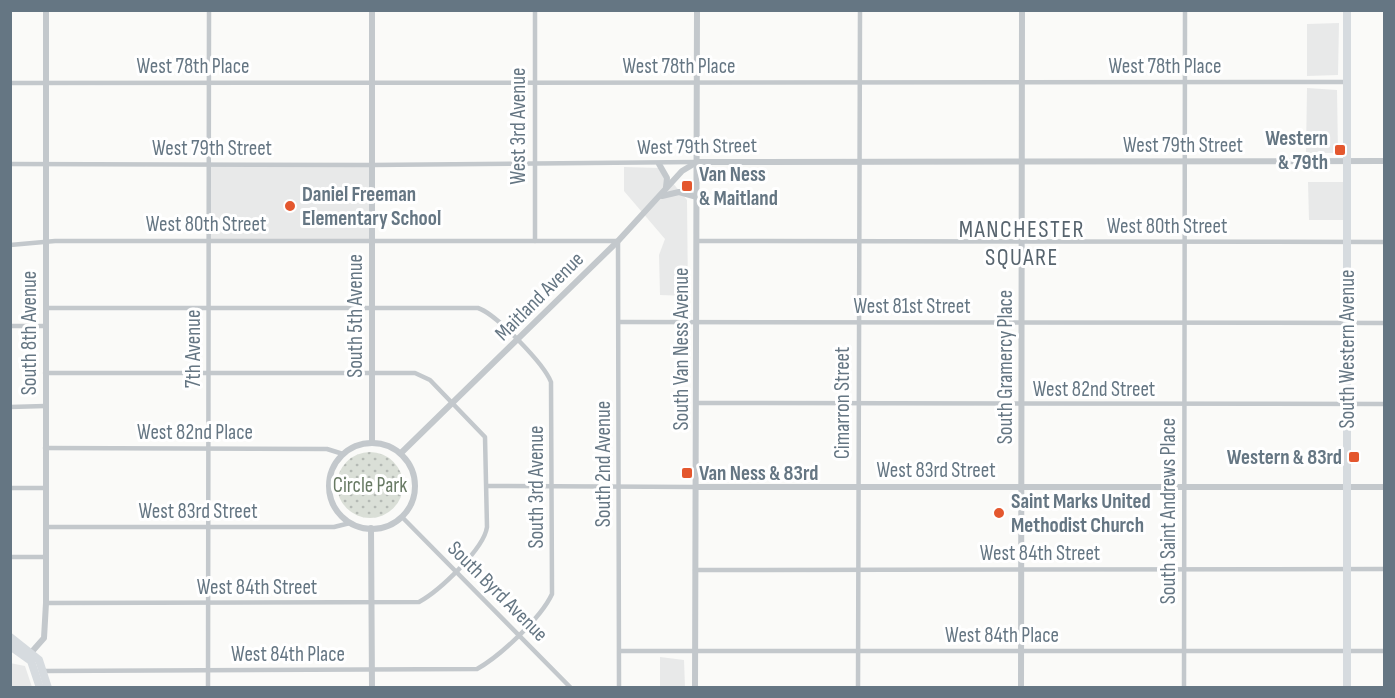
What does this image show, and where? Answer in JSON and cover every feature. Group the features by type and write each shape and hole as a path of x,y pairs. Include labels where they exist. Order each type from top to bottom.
{"main road":[{"name":"South Western Avenue","path":"1347,10 1347,687"},
{"path":"10,637 45,670 48,687"},
{"path":"10,646 29,654 37,671 40,687"}],"street":[{"name":"South 8th Avenue","path":"29,654 44,638 46,603 46,10"},
{"name":"7th Avenue","path":"208,687 209,10"},
{"name":"South 5th Avenue","path":"372,10 372,442"},
{"name":"West 3rd Avenue","path":"535,10 535,241"},
{"name":"South Van Ness Avenue","path":"695,687 697,10"},
{"name":"Cimarron Street","path":"858,687 860,10"},
{"name":"South Gramercy Place","path":"1021,687 1022,10"},
{"name":"South Saint Andrews Place","path":"1184,687 1185,10"},
{"name":"West 78th Place","path":"10,83 1347,82"},
{"name":"West 79th Street","path":"10,164 1384,161"},
{"name":"Maitland Avenue","path":"401,453 618,241 682,171 698,162"},
{"path":"659,164 667,178 661,195"},
{"path":"661,195 676,192 698,197"},
{"name":"West 80th Street","path":"10,244 372,240 618,241"},
{"name":"South 2nd Avenue","path":"618,241 620,322 619,687"},
{"name":"West 80th Street","path":"698,241 1384,242"},
{"path":"47,308 478,308 487,312 517,341"},
{"name":"West 81st Street","path":"620,322 1384,323"},
{"path":"10,326 46,326"},
{"name":"South 3rd Avenue","path":"517,341 546,372 553,388 552,594 547,603 518,634"},
{"path":"45,373 371,372 423,375 454,403"},
{"name":"West 84th Street","path":"46,603 372,604 419,602 455,571 485,539 486,437 454,403"},
{"name":"West 82nd Street","path":"696,403 1384,404"},
{"path":"10,407 45,406"},
{"path":"372,442 387,445 401,453 411,468 415,485 412,502 402,517 383,527 371,528 350,522 335,509 329,490 332,470 343,454 351,448 372,442"},
{"name":"West 82nd Place","path":"45,448 327,450 343,454"},
{"name":"West 83rd Street","path":"487,486 1384,487"},
{"path":"10,488 45,488"},
{"name":"South Byrd Avenue","path":"402,517 571,687"},
{"name":"West 83rd Street","path":"45,527 334,527 350,522"},
{"path":"371,528 372,687"},
{"path":"10,557 45,557"},
{"name":"West 84th Street","path":"695,570 1384,569"},
{"name":"West 84th Place","path":"45,670 477,669 488,662 518,634"},
{"name":"West 84th Place","path":"620,651 1384,651"}],"shaded area":[{"path":"1339,23 1338,75 1307,76 1307,24"},
{"path":"1307,88 1337,90 1338,153 1306,153"},
{"name":"Daniel Freeman Elementary School","path":"208,164 371,165 372,240 209,241"},
{"path":"624,167 660,168 687,200 688,296 660,295 659,255 665,239 624,191"},
{"path":"1308,182 1347,182 1347,220 1309,220"},
{"path":"660,657 684,660 685,687 660,687"},
{"path":"10,663 25,666 32,687 11,687"}],"green space":[{"name":"Circle Park","path":"370,452 382,455 393,462 400,473 403,485 400,497 393,508 382,515 370,518 358,515 347,508 340,497 337,485 340,473 347,462 358,455"}],"place":[{"name":"Western & 79th","path":"1340,150"},
{"name":"Van Ness & Maitland","path":"687,186"},
{"name":"Daniel Freeman Elementary School","path":"290,206"},
{"name":"Western & 83rd","path":"1354,457"},
{"name":"Van Ness & 83rd","path":"687,473"},
{"name":"Saint Marks United Methodist Church","path":"999,513"}],"district":[{"name":"MANCHESTER SQUARE","path":"1022,243"}]}
